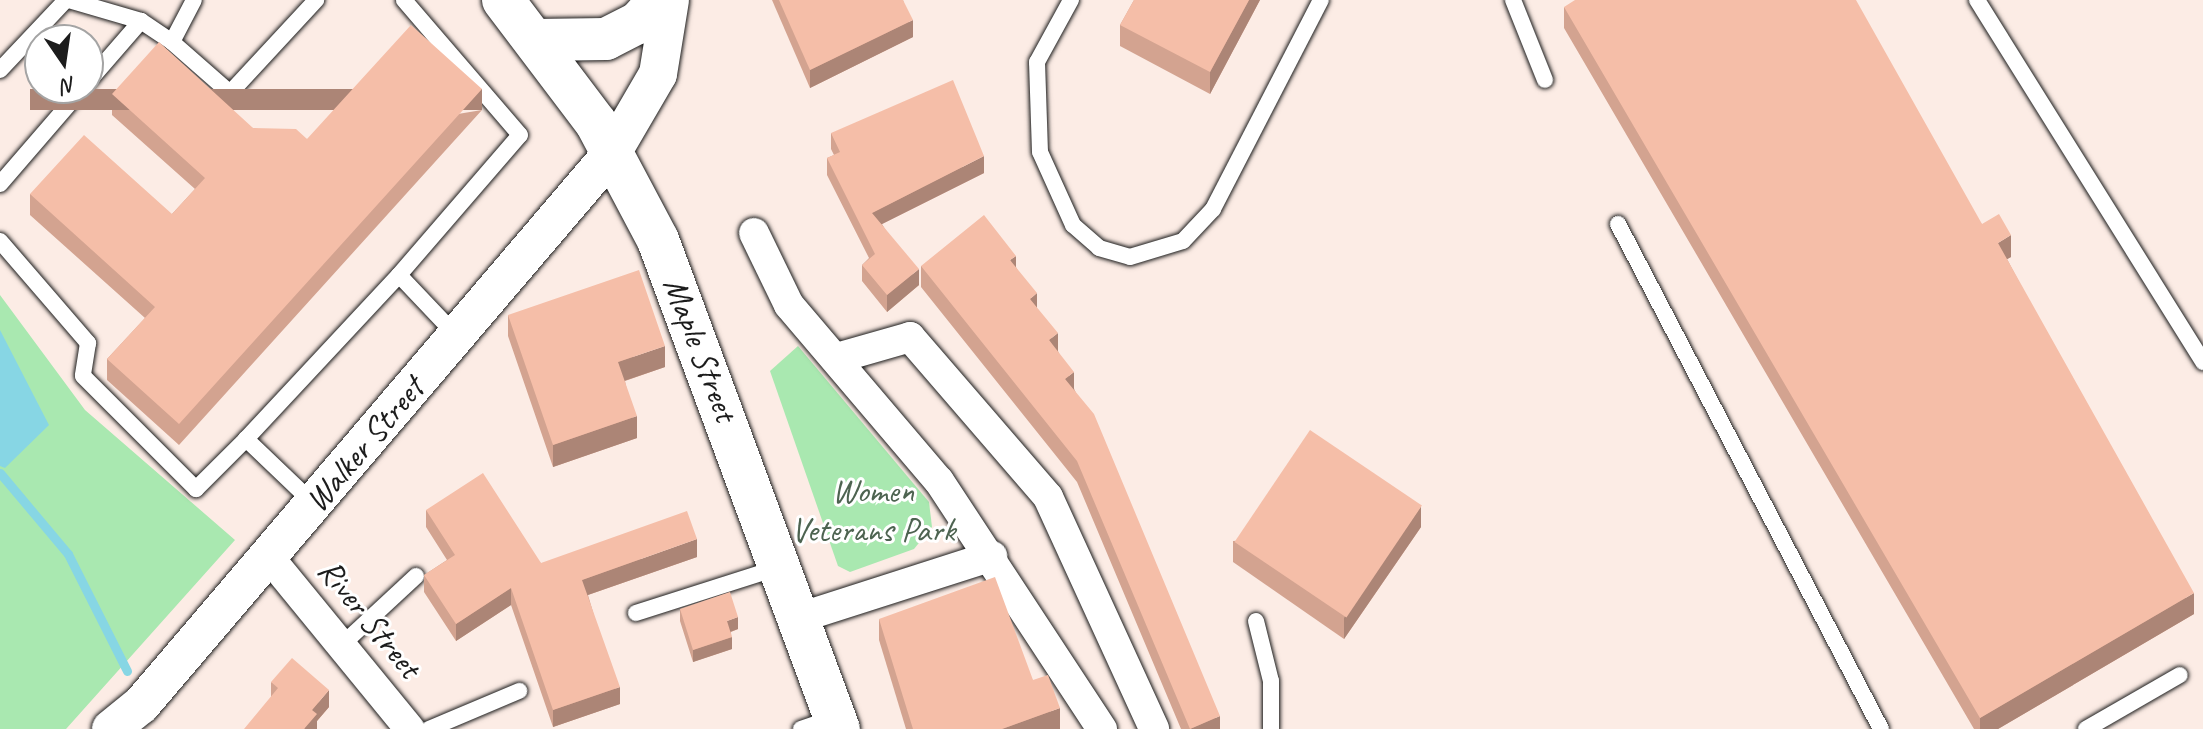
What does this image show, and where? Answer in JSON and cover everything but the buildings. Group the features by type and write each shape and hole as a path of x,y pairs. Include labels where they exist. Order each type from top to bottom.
{"main road":[{"name":"Maple Street","path":"503,0 535,40 612,153 690,312 799,618 825,725"},
{"path":"535,40 606,39 638,23 659,0"}],"street":[{"name":"Walker Street","path":"111,729 141,705 612,153 658,74 670,0"},
{"path":"754,233 789,305 837,358 992,556 1102,729"},
{"path":"837,358 910,337 1048,497 1154,729"},
{"path":"799,618 992,556"},
{"name":"River Street","path":"269,557 345,642 410,729"}],"lane":[{"path":"0,70 68,0 141,21 172,42 230,93 316,0"},
{"path":"172,42 194,0"},
{"path":"0,241 88,343 83,376 196,489 399,275 520,135 404,0"},
{"path":"1071,0 1037,62 1040,152 1073,225 1099,248 1130,257 1183,241 1213,209 1321,0"},
{"path":"1513,0 1545,80"},
{"path":"1977,0 2203,362"},
{"path":"104,64 141,21"},
{"path":"0,184 69,104"},
{"path":"1618,224 1881,729"},
{"path":"399,275 456,335"},
{"path":"246,439 313,503"},
{"path":"636,613 781,567"},
{"path":"345,642 416,576"},
{"path":"1256,621 1271,681 1271,729"},
{"path":"2086,729 2180,675"},
{"path":"429,729 519,691"}],"green space":[{"path":"0,295 85,410 235,540 66,729 0,729"},
{"name":"Women Veterans Park","path":"798,346 929,502 932,527 914,549 850,572 838,566 770,371"}],"water":[{"path":"0,330 49,425 5,468 0,466"}],"waterway":[{"path":"0,473 68,554 127,671"}]}
